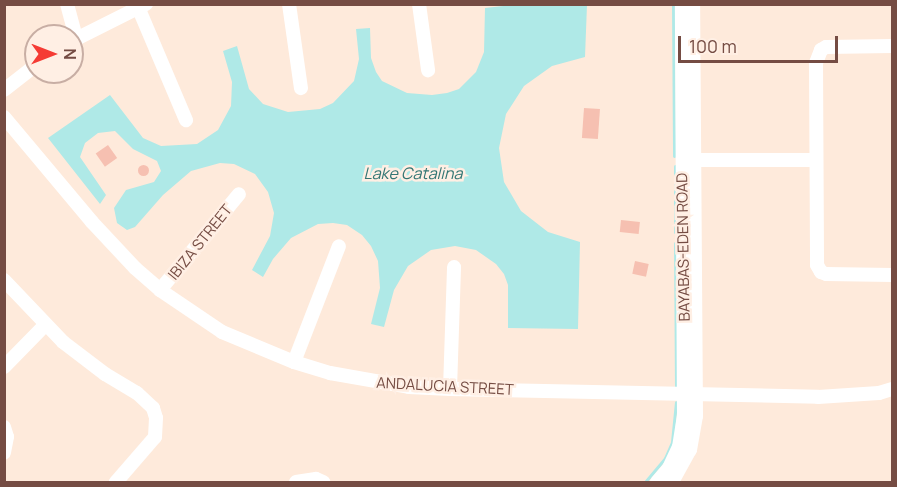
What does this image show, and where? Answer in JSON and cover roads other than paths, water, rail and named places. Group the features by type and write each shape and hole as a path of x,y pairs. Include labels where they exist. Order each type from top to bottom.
{"street":[{"path":"68,4 70,24"},
{"path":"289,4 301,88"},
{"path":"418,4 428,70"},
{"name":"BAYABAS-EDEN ROAD","path":"672,483 685,463 694,435 690,395 688,160 682,4"},
{"name":"BAYABAS-EDEN ROAD","path":"688,160 693,4"},
{"path":"84,35 142,6 186,120"},
{"path":"892,46 832,46 820,50 816,63 816,259 821,272 892,274"},
{"path":"4,90 24,74"},
{"name":"ANDALUCIA STREET","path":"4,117 92,222 135,268 160,290 222,332 294,362 372,382 450,389 818,397 879,393 892,389"},
{"path":"688,160 816,160"},
{"name":"IBIZA STREET","path":"160,290 239,194"},
{"path":"294,362 339,246"},
{"path":"450,389 454,267"},
{"path":"4,280 45,325 80,356 137,393 153,408 156,417 155,437 116,483"},
{"path":"4,367 45,325"},
{"name":"BAYABAS-EDEN ROAD","path":"657,483 669,468 679,447 690,395"},
{"path":"4,427 7,437 4,453"},
{"path":"296,483 309,479 323,483"}],"water":[{"name":"Lake Catalina","path":"521,4 587,5 585,57 552,66 524,86 506,114 499,148 504,182 521,211 548,232 580,242 578,329 508,328 508,285 504,274 496,264 476,250 455,246 431,250 408,266 394,290 384,327 371,324 380,288 378,261 371,246 362,235 347,225 318,224 291,238 273,259 263,277 252,270 270,236 274,213 268,192 255,174 234,164 220,163 191,171 163,195 135,227 127,230 117,223 114,208 126,190 154,182 161,171 157,161 133,149 115,131 98,133 85,143 80,157 106,195 100,204 48,138 110,95 143,138 161,146 197,144 218,130 231,106 232,82 223,51 237,46 249,89 263,104 288,112 320,109 333,103 354,81 359,59 356,29 370,28 371,58 382,81 407,93 432,95 447,93 459,89 476,72 484,52 485,8"}],"waterway":[{"path":"673,4 674,156"},
{"path":"675,166 675,232"},
{"path":"675,243 676,387"},
{"path":"645,482 665,458 672,442 676,402"}]}
